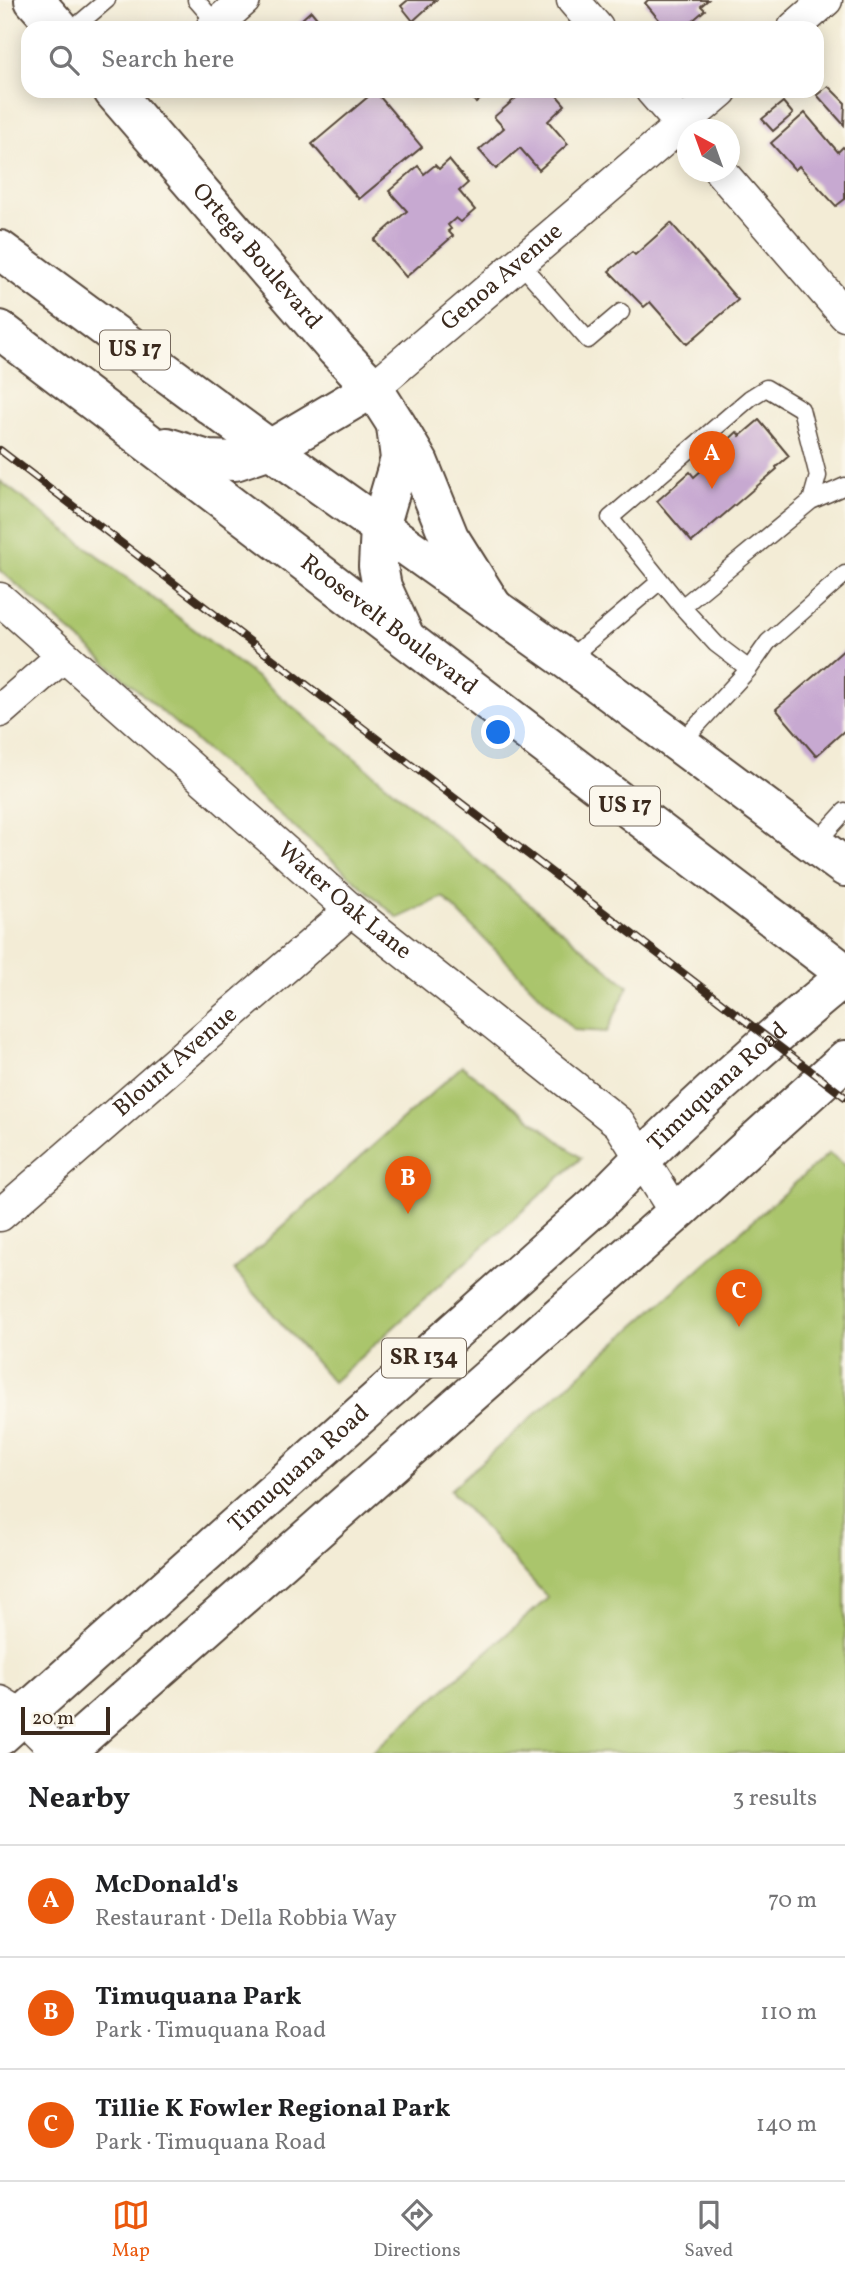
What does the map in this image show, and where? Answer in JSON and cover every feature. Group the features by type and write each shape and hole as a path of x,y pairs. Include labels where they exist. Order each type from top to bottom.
{"main road":[{"path":"34,0 52,21"},
{"name":"Ortega Boulevard","path":"128,98 327,339 373,388 419,463 449,537 493,607"},
{"name":"US 17","path":"0,250 270,449 567,660 845,867"},
{"name":"Roosevelt Boulevard","path":"0,330 845,975"},
{"name":"Genoa Avenue","path":"148,442 208,460 235,461 270,449 373,388"},
{"name":"Ortega Boulevard","path":"396,424 400,459 380,527 378,566 382,587 406,639"},
{"name":"Timuquana Road","path":"7,1718 596,1205 640,1159 769,1039 845,975"},
{"name":"SR 134","path":"61,1753 676,1213 845,1060"}],"street":[{"path":"220,21 244,0"},
{"path":"573,0 591,21"},
{"path":"802,21 826,0"},
{"path":"658,98 677,120"},
{"name":"Genoa Avenue","path":"694,119 714,98"},
{"name":"Genoa Avenue","path":"373,388 520,263 677,135"},
{"path":"730,182 845,316"},
{"name":"Water Oak Lane","path":"0,599 351,910 619,1123 676,1213"},
{"path":"0,711 63,656"},
{"name":"Blount Avenue","path":"0,1215 351,910"},
{"path":"7,1718 61,1753"}],"lane":[{"path":"83,21 107,0"},
{"path":"197,0 211,21"},
{"path":"520,263 588,340 621,312"},
{"path":"750,669 716,644 659,582 610,519 750,398 766,388 801,409 818,476 811,501"},
{"path":"682,607 811,501 845,486"},
{"path":"680,744 750,669 768,642 845,574"},
{"path":"567,660 659,582"},
{"path":"815,844 845,811"}],"green space":[{"path":"0,481 268,686 628,986 607,1032 574,1030 443,897 398,918 0,570"},
{"path":"462,1066 581,1158 333,1382 234,1270"},
{"path":"829,1153 845,1165 845,1753 371,1753 548,1598 450,1490"}],"building":[{"path":"408,0 436,0 413,21 401,6"},
{"path":"648,0 708,0 701,6 705,10 692,21 660,21 645,3"},
{"path":"311,11 319,21 300,21"},
{"path":"828,86 845,103 844,125 820,98 824,98 824,89"},
{"path":"367,98 381,98 422,147 359,199 312,144"},
{"path":"516,98 559,98 565,105 548,121 568,144 539,170 520,148 496,169 479,150 504,128 494,117"},
{"path":"783,102 793,114 773,131 762,119"},
{"path":"805,113 838,152 843,147 845,149 845,199 836,206 799,166 795,170 771,143"},
{"path":"449,160 468,183 459,191 475,210 461,222 456,218 448,225 451,229 448,231 453,236 406,277 374,240 407,211 389,191 418,166 424,174 435,165 439,169"},
{"path":"671,223 738,300 687,344 650,302 644,307 609,271 632,252 635,255"},
{"path":"759,420 789,456 692,542 657,501 690,472 694,477 728,447 725,443 737,432 740,436"},
{"path":"845,649 845,730 816,756 776,709"}],"railway":[{"path":"0,450 845,1097"}],"place":[{"name":"McDonald's","path":"712,489"},
{"name":"Timuquana Park","path":"408,1214"},
{"name":"Tillie K Fowler Regional Park","path":"739,1327"}]}
